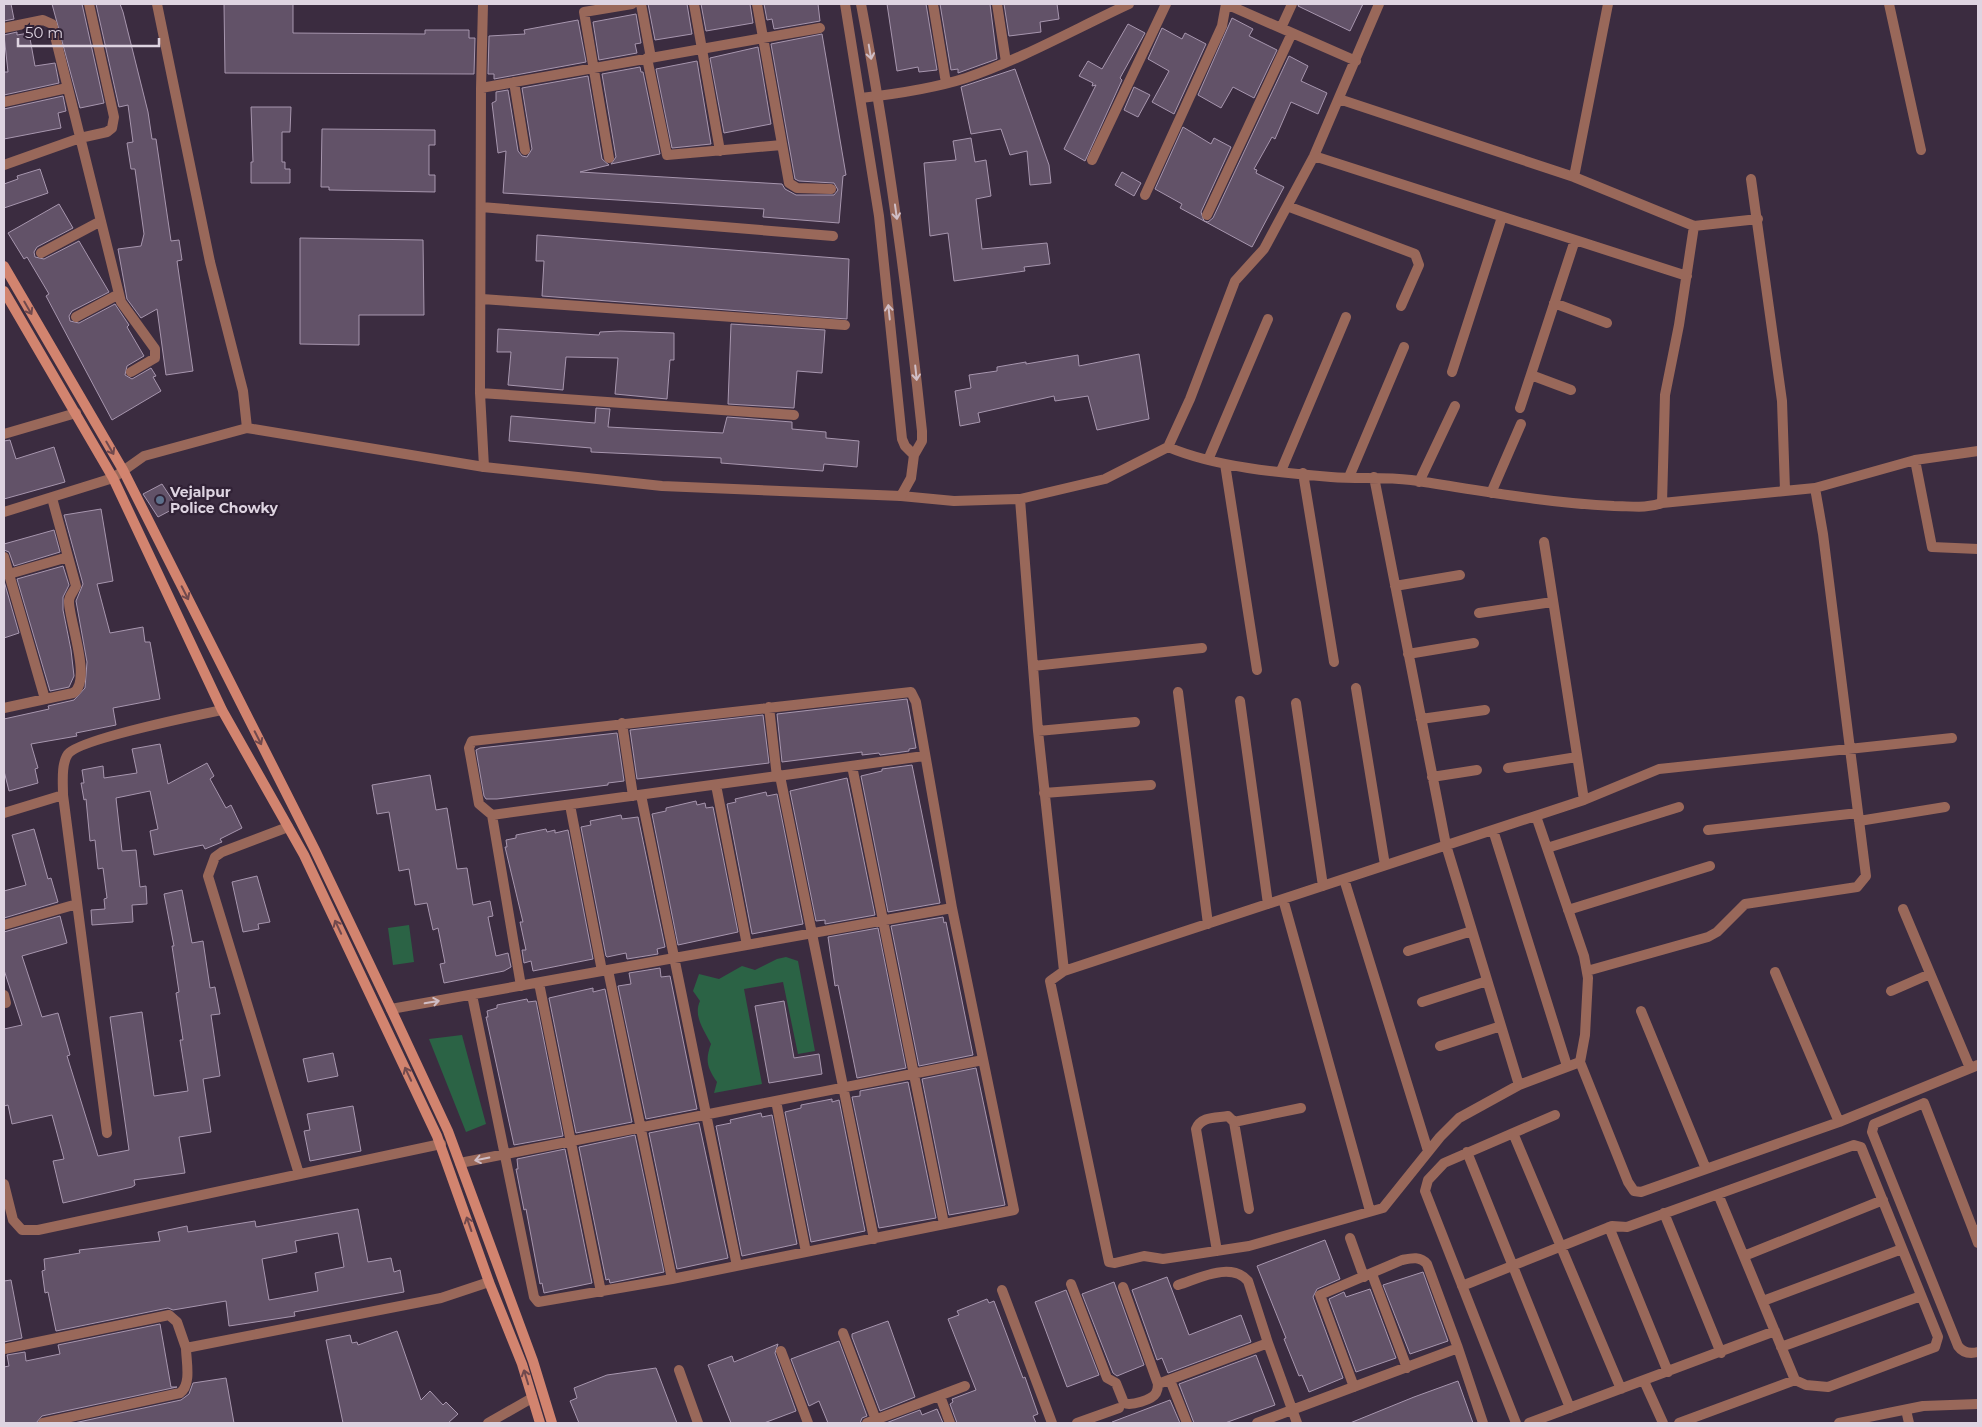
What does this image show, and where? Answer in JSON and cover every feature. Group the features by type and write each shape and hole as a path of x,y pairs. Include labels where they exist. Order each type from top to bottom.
{"main road":[{"path":"4,266 123,470 315,850 391,1009 448,1131 533,1361 552,1423"},
{"path":"4,291 114,478 222,710 304,855 439,1140 489,1282 522,1364 540,1423"}],"street":[{"path":"4,165 80,138 107,132 112,128 114,123 89,4"},
{"path":"157,4 210,262 243,391 247,428"},
{"path":"483,4 480,393 484,467"},
{"path":"609,158 584,12 632,4"},
{"path":"641,4 664,152 670,155 782,145"},
{"path":"694,4 720,151"},
{"path":"757,4 782,145 792,186 831,190"},
{"path":"845,4 878,216 902,439 904,446 914,455"},
{"path":"862,4 908,296 922,431 922,441 914,455 911,478 901,496"},
{"path":"933,4 946,83"},
{"path":"997,4 1006,62"},
{"path":"861,98 965,78 1006,62 1129,4"},
{"path":"1092,160 1166,4"},
{"path":"1145,195 1222,26 1226,4 1356,61"},
{"path":"1281,28 1292,4"},
{"path":"4,512 114,478 144,456 247,428 484,467 662,486 901,496 954,502 1020,499 1105,479 1168,447 1190,399 1235,281 1264,249 1314,156 1379,4"},
{"path":"1574,177 1608,4"},
{"path":"1889,4 1921,150"},
{"path":"4,28 43,20 52,24 119,294 127,313 156,349 154,358 131,372"},
{"path":"481,88 820,28"},
{"path":"1207,215 1292,33"},
{"path":"514,82 526,150"},
{"path":"4,102 68,88"},
{"path":"1339,99 1574,177 1694,226 1758,219"},
{"path":"1314,156 1686,276"},
{"path":"1751,179 1782,401 1785,490"},
{"path":"1287,206 1415,254 1419,265 1401,306"},
{"path":"481,207 833,236"},
{"path":"1452,372 1502,217"},
{"path":"41,254 100,221"},
{"path":"1662,503 1665,395 1694,226"},
{"path":"1520,408 1575,240"},
{"path":"76,317 119,294"},
{"path":"482,300 845,325"},
{"path":"1554,303 1607,323"},
{"path":"1281,471 1346,317"},
{"path":"1208,460 1268,319"},
{"path":"1349,477 1404,347"},
{"path":"1531,375 1571,390"},
{"path":"480,393 794,415"},
{"path":"1418,482 1455,406"},
{"path":"4,434 76,414"},
{"path":"1491,492 1521,424"},
{"path":"1168,447 1190,456 1225,464 1303,474 1374,477 1594,505 1652,507 1662,503 1815,488 1915,460 1978,451"},
{"path":"1915,460 1932,547 1978,549"},
{"path":"1225,464 1257,670"},
{"path":"1303,474 1334,662"},
{"path":"1374,477 1446,845 1519,1085"},
{"path":"1587,971 1708,937 1717,932 1745,904 1857,887 1866,876 1851,750 1815,488"},
{"path":"4,708 73,693 79,686 80,652 69,600 76,586 52,498"},
{"path":"1020,499 1038,731 1064,971"},
{"path":"1544,542 1584,800"},
{"path":"4,556 45,699"},
{"path":"9,574 68,557"},
{"path":"1395,586 1460,575"},
{"path":"1479,613 1552,602"},
{"path":"1408,654 1474,643"},
{"path":"1032,666 1202,648"},
{"path":"1356,688 1385,865"},
{"path":"472,995 534,1297 538,1302 672,1279 1014,1210 952,908 916,702 912,692 472,741 469,748 481,809 492,815 924,756"},
{"path":"1178,692 1208,924"},
{"path":"1240,702 1268,904"},
{"path":"1296,703 1323,886"},
{"path":"768,707 778,776 874,1238"},
{"path":"107,1133 62,795 64,764 68,754 75,748 130,731 222,710"},
{"path":"1421,719 1485,710"},
{"path":"1038,731 1135,722"},
{"path":"622,723 737,1266"},
{"path":"1580,1062 1519,1085 1459,1118 1428,1151 1382,1208 1249,1246 1163,1259 1144,1256 1115,1263 1109,1262 1050,981 1064,971 1584,800 1659,768 1851,750 1952,738"},
{"path":"1508,768 1577,757"},
{"path":"852,766 944,1224"},
{"path":"1432,777 1477,770"},
{"path":"716,785 747,945"},
{"path":"1044,793 1151,785"},
{"path":"4,813 62,795"},
{"path":"570,805 672,1279"},
{"path":"1547,848 1678,807"},
{"path":"1708,830 1859,817 1945,807"},
{"path":"492,815 521,986"},
{"path":"1536,816 1584,956 1587,971 1585,1036 1580,1062 1628,1182 1634,1191 1641,1192 1839,1122 1974,1066 1930,974 1903,909"},
{"path":"288,827 222,852 214,857 208,876 299,1174"},
{"path":"1493,830 1567,1066"},
{"path":"1568,910 1710,866"},
{"path":"1344,879 1428,1151"},
{"path":"1283,899 1370,1212"},
{"path":"4,926 77,904"},
{"path":"391,1009 952,908"},
{"path":"1408,951 1472,931"},
{"path":"1774,972 1839,1122"},
{"path":"1891,991 1930,974"},
{"path":"1422,1002 1487,981"},
{"path":"540,983 601,1292"},
{"path":"1641,1012 1706,1169"},
{"path":"1440,1046 1501,1026"},
{"path":"460,1163 983,1060"},
{"path":"776,1101 806,1252"},
{"path":"1978,1243 1976,1231 1924,1103 1874,1124 1872,1132 1958,1346 1964,1352 1972,1354 1978,1352"},
{"path":"1234,1122 1300,1108"},
{"path":"1516,1423 1425,1191 1428,1180 1444,1163 1556,1115"},
{"path":"1216,1251 1196,1128 1203,1120 1228,1116 1234,1122 1249,1209"},
{"path":"4,1184 13,1220 22,1230 38,1230 299,1174 439,1140 448,1131"},
{"path":"1513,1133 1621,1389"},
{"path":"1462,1286 1609,1227 1627,1227 1664,1213 1718,1194 1858,1145 1861,1147 1938,1337 1935,1347 1828,1386 1806,1385 1795,1380 1718,1194"},
{"path":"1467,1152 1570,1408"},
{"path":"1744,1256 1882,1200"},
{"path":"1664,1213 1721,1353"},
{"path":"1609,1227 1668,1372"},
{"path":"1350,1238 1368,1275 1407,1368"},
{"path":"1763,1301 1902,1249"},
{"path":"1354,1387 1320,1295 1402,1260 1416,1258 1424,1260 1458,1348 1483,1423"},
{"path":"1178,1285 1225,1271 1243,1275 1248,1281 1297,1423"},
{"path":"186,1348 441,1298 489,1282"},
{"path":"1071,1284 1107,1378 1116,1383 1124,1403 1130,1404 1153,1396 1156,1393 1158,1384 1123,1287"},
{"path":"1002,1290 1048,1422"},
{"path":"1782,1347 1921,1296"},
{"path":"4,1350 142,1319 169,1316 177,1322 186,1348 187,1382 183,1391 43,1423"},
{"path":"1529,1423 1721,1353 1775,1331"},
{"path":"843,1333 871,1421 965,1386"},
{"path":"1158,1384 1268,1343"},
{"path":"1257,1423 1458,1348"},
{"path":"781,1351 808,1423"},
{"path":"679,1370 698,1423"},
{"path":"1170,1380 1187,1423"},
{"path":"1678,1423 1795,1380"},
{"path":"1644,1381 1663,1423"},
{"path":"940,1396 950,1423"},
{"path":"488,1423 532,1398"},
{"path":"1839,1423 1923,1406 1978,1404"},
{"path":"1078,1423 1120,1408"},
{"path":"1906,1410 1909,1423"}],"green space":[{"path":"409,925 414,962 393,965 388,928"},
{"path":"786,957 798,961 815,1051 798,1054 783,982 744,989 762,1084 714,1093 717,1082 708,1064 711,1044 699,1018 698,1007 700,1001 693,991 699,974 719,979 742,966 755,970 777,959"},
{"path":"462,1035 486,1124 466,1132 429,1039"}],"building":[{"path":"4,4 11,4 14,19 4,21"},
{"path":"52,4 82,4 104,103 80,108"},
{"path":"96,4 120,4 123,12 148,112 152,139 156,139 171,241 179,240 182,260 177,261 193,371 166,375 157,309 141,318 127,299 118,249 141,246 144,234 135,169 131,169 127,143 133,142 128,105 119,107"},
{"path":"224,4 293,4 293,33 425,34 425,30 469,30 469,38 475,38 474,74 225,73"},
{"path":"648,4 687,4 692,34 655,40"},
{"path":"701,4 750,4 753,23 706,31"},
{"path":"764,4 818,4 820,21 774,29 772,19 767,20"},
{"path":"887,4 926,4 937,70 919,72 918,67 897,71"},
{"path":"940,4 990,4 997,59 958,73 958,69 951,70"},
{"path":"1004,4 1057,4 1059,19 1040,22 1041,32 1009,36"},
{"path":"1299,4 1363,4 1350,31 1298,6"},
{"path":"636,14 641,43 635,44 637,53 599,60 593,22"},
{"path":"1232,18 1253,29 1249,36 1277,50 1254,98 1233,87 1221,108 1198,95"},
{"path":"578,20 586,62 494,79 494,74 488,74 489,36 525,34 524,30"},
{"path":"1128,24 1145,33 1120,78 1122,80 1085,161 1064,149 1096,85 1092,86 1093,83 1079,76 1088,61 1102,69"},
{"path":"1162,28 1182,39 1185,33 1206,44 1174,114 1152,102 1169,71 1148,59"},
{"path":"17,32 17,35 29,33 35,66 55,63 59,83 4,95 4,72 8,72 4,35"},
{"path":"822,34 846,175 843,176 839,223 763,217 764,209 503,193 506,151 498,153 492,103 496,101 496,92 508,90 518,151 522,156 527,157 532,149 522,88 588,76 602,159 609,165 580,172 782,184 785,189 796,195 834,195 838,190 834,183 799,181 795,179 771,44"},
{"path":"758,47 771,124 724,133 710,58"},
{"path":"1289,56 1308,66 1301,81 1327,93 1318,114 1291,102 1275,139 1272,137 1254,169 1257,170 1256,173 1284,187 1252,247 1204,221 1208,222 1213,218"},
{"path":"697,61 711,144 672,148 656,69"},
{"path":"640,67 641,72 643,72 660,154 611,164 616,157 602,74"},
{"path":"1015,69 1049,165 1051,183 1030,185 1027,151 1010,155 1001,129 971,134 961,87"},
{"path":"1134,87 1150,95 1138,117 1124,110"},
{"path":"63,96 66,111 58,113 61,128 4,139 4,109"},
{"path":"251,107 291,107 290,132 282,132 282,162 285,162 285,169 290,169 290,183 251,183 251,162 253,162"},
{"path":"1183,127 1211,144 1214,138 1231,147 1201,212 1204,221 1180,208 1182,204 1155,189"},
{"path":"322,129 435,130 435,145 429,145 429,175 435,175 435,192 329,190 329,187 321,187"},
{"path":"971,138 975,162 986,160 991,196 976,199 982,249 1047,243 1050,264 1024,267 1025,271 954,281 948,233 930,236 924,163 956,160 953,141"},
{"path":"40,169 48,193 4,208 4,184 18,179 17,176"},
{"path":"1122,172 1141,183 1134,196 1115,185"},
{"path":"59,204 73,228 37,247 34,252 35,257 44,259 79,241 109,292 72,311 69,316 70,321 79,323 115,304 129,325 127,327 144,356 127,366 125,375 132,379 151,368 156,376 153,377 161,391 112,420 46,296 49,294 27,257 24,259 8,233"},
{"path":"537,235 849,259 847,319 542,296 544,261 536,261"},
{"path":"300,238 423,240 424,315 359,315 359,345 300,344"},
{"path":"731,324 825,330 822,373 797,371 794,408 728,404"},
{"path":"498,329 599,335 600,332 620,331 674,333 674,360 670,360 667,399 615,394 618,358 566,357 563,390 508,385 511,352 497,352"},
{"path":"1139,354 1149,419 1097,430 1088,396 1055,401 1054,396 978,413 980,422 960,426 955,391 971,388 969,375 997,371 997,367 1078,355 1079,366"},
{"path":"596,408 610,409 608,427 723,433 727,417 792,422 792,429 826,432 826,438 859,441 857,467 824,464 823,471 721,463 721,458 591,452 591,448 509,441 511,416 595,423"},
{"path":"10,440 16,459 54,447 65,482 4,499 4,441"},
{"name":"Vejalpur Police Chowky","path":"162,484 177,507 158,517 143,494"},
{"path":"101,509 113,581 97,584 110,633 143,627 145,642 150,642 160,699 113,708 116,725 76,733 77,736 31,744 38,768 35,769 38,783 9,791 4,771 4,719 49,709 48,706 74,700 85,688 87,662 76,601 83,584 64,515"},
{"path":"54,530 60,552 14,566 9,552 4,550 4,544"},
{"path":"63,566 69,585 63,597 63,610 74,676 69,687 50,691 17,579"},
{"path":"4,581 19,633 4,638"},
{"path":"907,699 916,748 909,749 909,751 880,755 879,753 862,755 862,752 782,762 777,714"},
{"path":"763,715 769,763 637,779 630,730"},
{"path":"617,733 624,781 608,783 608,785 497,799 486,799 484,796 476,750 480,748"},
{"path":"160,744 168,784 207,763 214,776 210,779 226,808 231,805 242,828 220,839 222,842 205,849 203,845 154,855 150,831 158,829 150,791 116,798 122,851 136,850 140,887 146,886 147,904 132,905 133,922 92,925 91,910 105,909 104,899 107,898 103,868 98,869 95,840 90,841 86,799 84,800 81,783 84,783 82,770 103,766 104,778 137,773 132,749"},
{"path":"912,765 940,903 888,912 861,776 882,771 882,769"},
{"path":"430,775 436,810 447,808 457,869 467,868 473,905 490,901 493,916 488,917 496,956 508,953 511,967 504,971 444,983 440,964 445,963 438,928 433,930 427,903 415,905 409,869 399,871 389,812 377,814 372,785"},
{"path":"847,778 875,915 825,924 825,920 816,921 790,791"},
{"path":"766,792 767,796 777,794 803,924 752,934 727,804 736,802 735,799"},
{"path":"696,801 697,805 705,803 706,808 713,807 738,932 678,945 652,814 666,811 666,808"},
{"path":"621,815 622,819 638,817 665,947 657,949 658,954 627,959 626,953 606,956 581,827 591,825 590,821"},
{"path":"34,829 48,879 51,878 58,902 4,918 4,891 26,885 12,835"},
{"path":"546,829 547,832 555,830 555,833 568,830 593,959 533,971 531,961 524,963 522,950 526,950 520,922 523,922 505,847 507,847 506,840 516,838 516,835"},
{"path":"257,876 270,922 258,924 259,929 243,932 232,882"},
{"path":"182,890 192,943 203,941 210,988 215,987 220,1014 211,1015 220,1076 203,1079 211,1132 179,1137 185,1173 134,1180 135,1185 132,1187 63,1203 53,1161 64,1159 52,1115 12,1124 8,1105 4,1106 4,1029 22,1025 4,970 4,932 60,916 67,943 22,956 42,1017 58,1013 70,1055 67,1056 98,1156 129,1150 110,1017 142,1012 154,1096 188,1091 180,1040 183,1040 176,993 179,992 172,946 174,946 164,894"},
{"path":"943,917 944,923 946,922 973,1055 919,1066 891,926"},
{"path":"878,928 906,1068 857,1078 838,985 835,986 828,937"},
{"path":"660,968 661,977 670,976 697,1109 646,1119 618,986 631,984 629,973"},
{"path":"593,988 593,992 605,989 632,1122 576,1133 549,998"},
{"path":"527,999 528,1002 536,1001 563,1136 514,1145 486,1017 488,1017 487,1011 497,1008 497,1005"},
{"path":"784,1001 794,1058 819,1054 822,1074 769,1083 755,1006"},
{"path":"333,1053 338,1076 308,1082 303,1059"},
{"path":"976,1068 1005,1205 949,1215 922,1079"},
{"path":"908,1082 936,1218 879,1228 852,1097 860,1096 860,1091"},
{"path":"832,1099 832,1102 839,1100 865,1231 811,1242 785,1112 801,1108 801,1105"},
{"path":"353,1106 361,1151 310,1161 304,1131 310,1130 307,1114"},
{"path":"761,1113 762,1117 772,1115 797,1244 742,1256 716,1126 731,1123 730,1120"},
{"path":"699,1123 728,1258 677,1269 649,1133"},
{"path":"635,1135 664,1272 610,1283 609,1279 606,1280 579,1147"},
{"path":"565,1149 592,1283 544,1293 542,1283 540,1284 526,1209 524,1210 516,1169 518,1169 517,1159"},
{"path":"358,1209 368,1262 391,1258 394,1272 400,1270 404,1292 294,1312 295,1316 229,1326 226,1301 173,1310 168,1308 56,1331 48,1292 45,1293 42,1271 45,1270 44,1259 80,1253 79,1250 160,1241 158,1232 187,1226 188,1232 255,1221 256,1227","holes":["338,1233 344,1267 315,1273 318,1291 269,1300 262,1259 297,1252 295,1241"]},
{"path":"1325,1240 1340,1279 1317,1289 1313,1297 1343,1378 1309,1392 1302,1375 1299,1376 1257,1266"},
{"path":"1423,1272 1448,1341 1410,1354 1383,1285"},
{"path":"1167,1277 1189,1335 1241,1315 1251,1342 1168,1373 1162,1358 1157,1360 1132,1290"},
{"path":"11,1280 22,1338 4,1342 4,1281"},
{"path":"1114,1282 1144,1365 1117,1376 1113,1373 1082,1294"},
{"path":"1370,1289 1396,1358 1356,1372 1329,1299 1344,1292 1346,1297"},
{"path":"1066,1290 1099,1375 1067,1387 1035,1302"},
{"path":"987,1299 989,1303 994,1301 1023,1378 1025,1377 1038,1414 1033,1416 1036,1423 957,1423 950,1404 953,1402 952,1399 976,1390 948,1319 959,1315 957,1311"},
{"path":"888,1321 915,1397 880,1411 852,1334"},
{"path":"160,1324 171,1387 177,1387 42,1416 36,1423 4,1423 4,1367 9,1366 7,1355 25,1352 26,1361 60,1354 58,1345"},
{"path":"397,1331 421,1400 430,1391 443,1405 446,1402 458,1414 448,1423 343,1423 326,1340 350,1335 352,1343 357,1342 358,1345"},
{"path":"839,1341 867,1416 862,1418 860,1423 828,1423 819,1401 809,1406 791,1359"},
{"path":"778,1344 775,1353 796,1411 764,1423 731,1423 708,1365 732,1356 734,1362"},
{"path":"1256,1355 1275,1405 1225,1423 1194,1423 1179,1384"},
{"path":"656,1368 677,1423 579,1423 570,1401 577,1398 574,1388 607,1375"},
{"path":"226,1378 234,1423 74,1423 181,1400 189,1394 193,1383"},
{"path":"1458,1381 1473,1423 1350,1423 1414,1397"},
{"path":"1170,1400 1180,1423 1112,1423 1112,1422"},
{"path":"937,1409 943,1423 886,1423 920,1410 922,1415"}],"place":[{"name":"Vejalpur Police Chowky","path":"160,500"}]}
